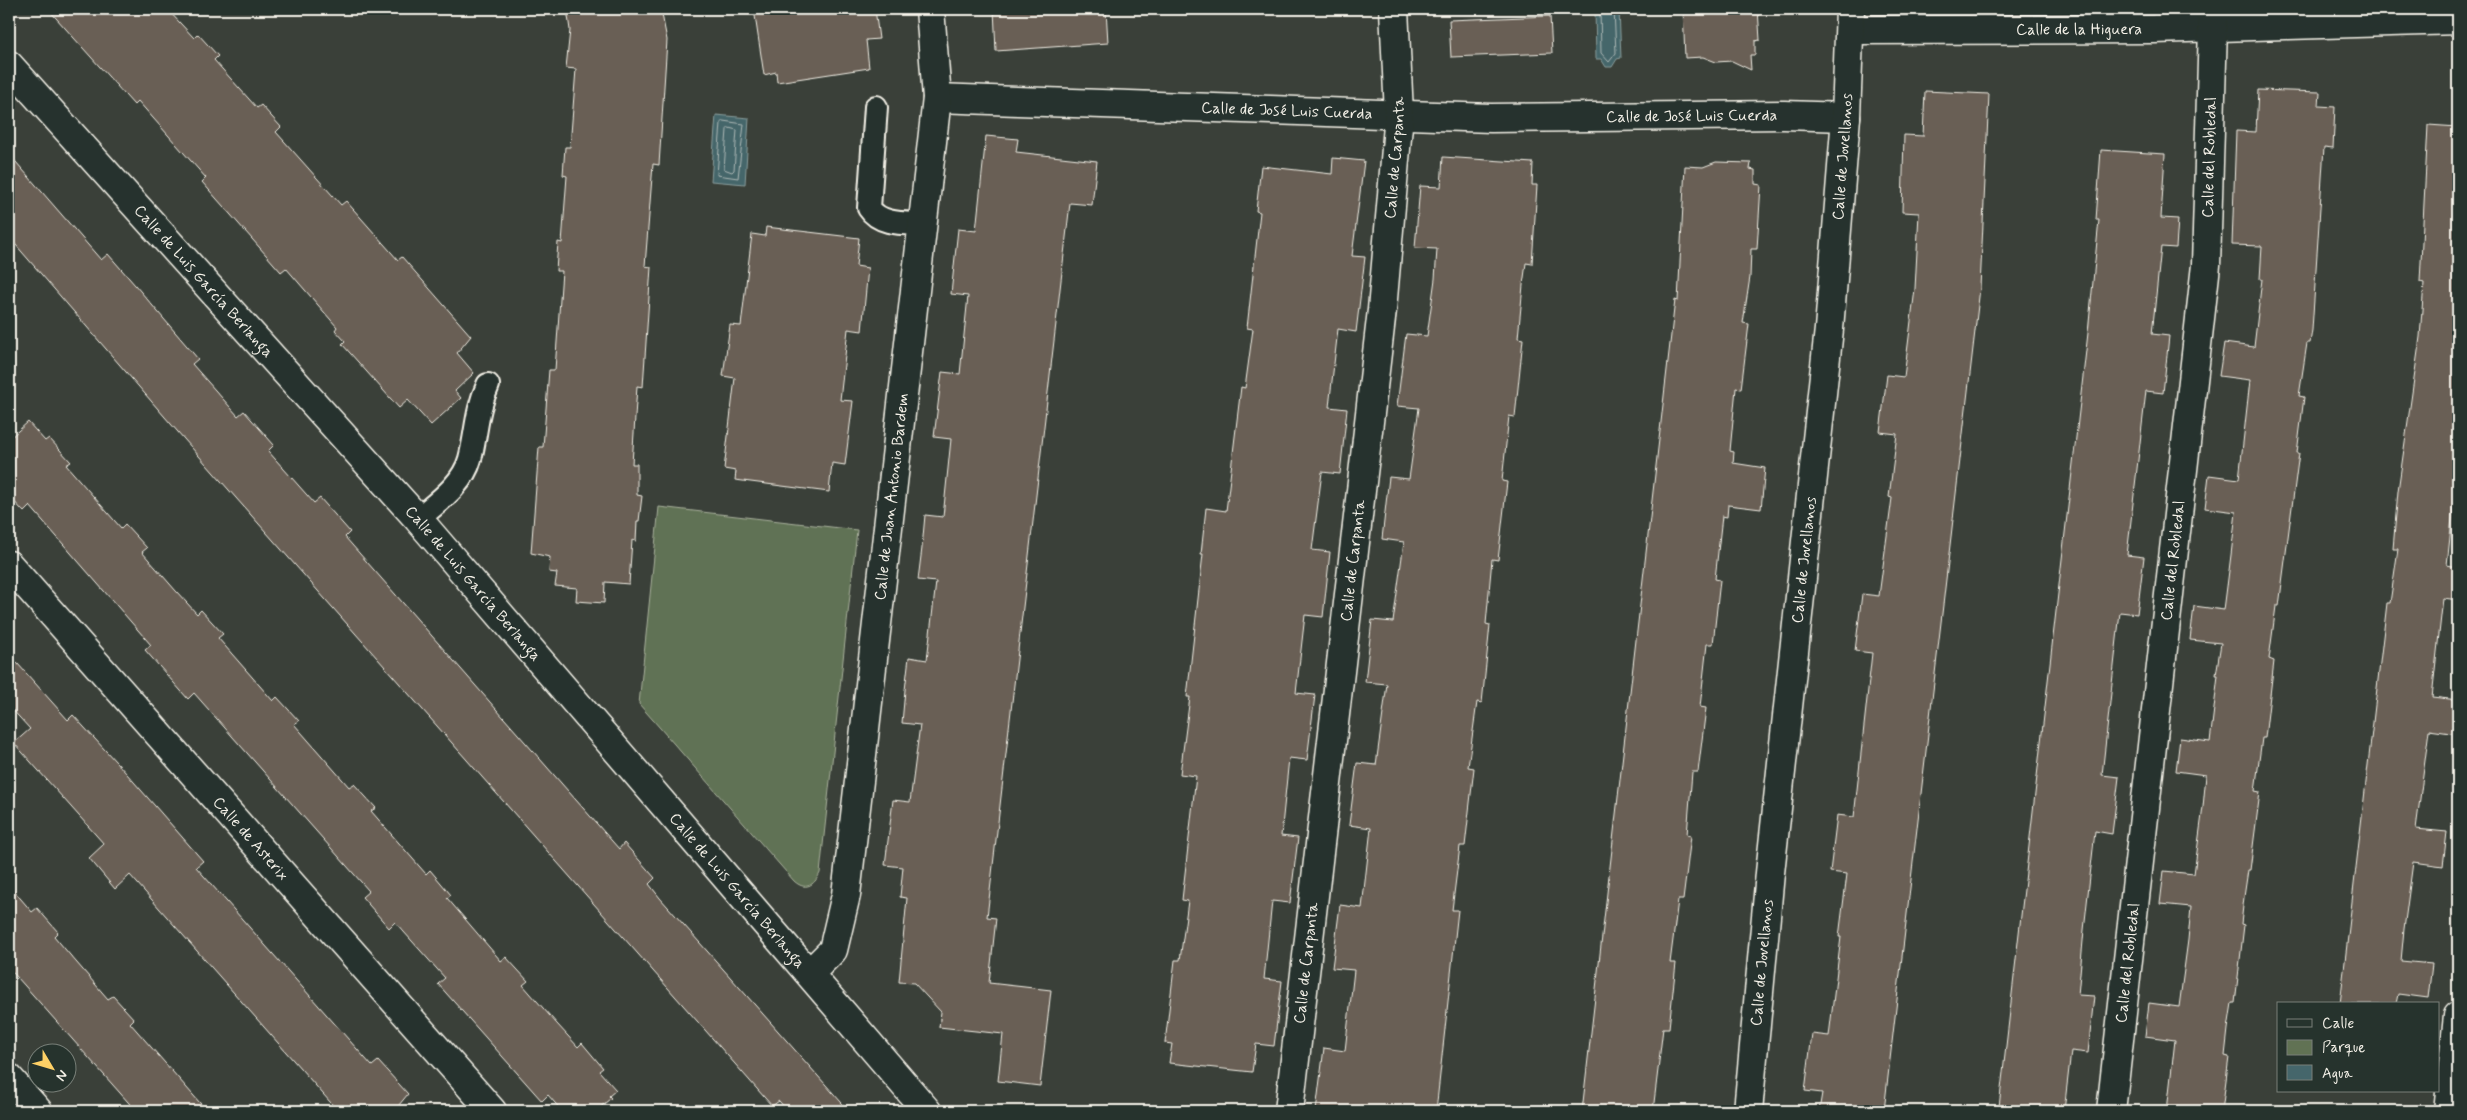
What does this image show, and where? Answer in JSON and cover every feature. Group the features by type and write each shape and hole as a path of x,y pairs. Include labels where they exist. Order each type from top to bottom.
{"street":[{"name":"Calle de Juan Antonio Bardem","path":"810,973 833,950 846,895 937,98 930,9"},
{"name":"Calle de Carpanta","path":"1289,1111 1382,310 1398,114 1394,9"},
{"name":"Calle de la Higuera","path":"1850,20 2212,18 2458,20"},
{"name":"Calle del Robledal","path":"2111,1111 2206,265 2212,18"},
{"name":"Calle de Jovellanos","path":"1748,1111 1771,863 1829,329 1846,117 1850,20"},
{"name":"Calle de Luis García Berlanga","path":"9,66 418,519 927,1111"},
{"name":"Calle de José Luis Cuerda","path":"937,98 1491,118 1784,115 1846,117"},
{"name":"Calle de Asterix","path":"9,565 492,1111"},
{"path":"2448,1111 2458,1016"},
{"path":"9,1078 38,1111"}],"lane":[{"path":"876,107 869,208 875,216 889,221 922,224"},
{"path":"418,519 462,476 470,460 479,404 488,385"}],"green space":[{"path":"659,507 857,530 820,873 809,886 802,886 794,881 639,704"}],"water":[{"path":"1595,9 1619,9 1621,58 1617,59 1612,67 1606,67 1601,59 1596,59"},
{"path":"716,115 749,118 745,184 711,181"}],"building":[{"path":"48,9 167,9 194,38 198,34 218,56 214,60 257,108 261,105 281,127 276,132 341,205 346,201 398,260 402,257 471,336 457,353 474,373 455,391 461,398 431,425 408,400 399,408 342,344 345,341 335,330 337,327 286,268 281,272 202,182 206,178 138,101 134,105"},
{"path":"567,9 661,9 667,40 659,165 653,164 645,266 651,267 643,387 637,386 632,464 637,464 637,495 642,496 639,521 637,521 636,541 632,540 629,584 605,582 604,603 576,601 577,588 555,586 557,573 549,572 550,557 531,553 539,447 543,447 549,370 555,370 562,271 556,271 558,242 562,243 567,176 563,175 565,147 570,147 576,69 566,68 570,30"},
{"path":"754,9 875,9 879,39 866,40 869,68 777,82 776,72 764,75"},
{"path":"994,9 1106,9 1108,43 996,51"},
{"path":"1683,9 1758,9 1760,40 1755,41 1755,55 1750,55 1751,70 1732,61 1716,62 1703,57 1685,58"},
{"path":"1550,16 1552,53 1451,57 1449,20"},
{"path":"2258,90 2320,92 2319,106 2335,107 2333,148 2324,147 2312,330 2310,343 2307,343 2299,396 2304,397 2297,453 2299,453 2279,606 2276,606 2269,659 2274,661 2265,738 2262,738 2255,791 2260,792 2250,870 2248,870 2244,897 2241,924 2244,925 2235,1003 2232,1003 2228,1029 2225,1056 2229,1057 2222,1111 2167,1111 2175,1040 2145,1036 2149,1003 2179,1007 2188,940 2191,907 2160,904 2164,871 2194,874 2203,807 2206,775 2176,771 2180,738 2210,742 2221,643 2190,640 2194,606 2224,610 2231,555 2236,512 2205,508 2209,475 2239,479 2250,380 2219,376 2224,343 2254,347 2262,279 2260,279 2262,246 2232,245 2236,131 2256,132"},
{"path":"1925,91 1989,94 1980,288 1884,1111 1819,1111 1822,1093 1805,1091 1812,1034 1829,1036 1847,874 1830,872 1837,815 1854,817 1872,653 1855,651 1862,594 1879,596 1892,498 1889,497 1897,434 1880,432 1887,375 1904,377 1915,289 1919,213 1902,212 1904,135 1923,136"},
{"path":"2428,125 2458,127 2458,462 2447,565 2458,567 2458,600 2443,598 2432,697 2458,700 2458,734 2429,730 2416,829 2447,832 2443,866 2413,862 2401,961 2432,964 2428,998 2398,994 2396,1002 2340,1002 2387,603 2390,603 2398,549 2393,549 2398,491 2420,337 2424,283 2420,282"},
{"path":"986,136 1018,139 1016,152 1097,161 1092,205 1070,203 987,917 996,918 989,983 1051,990 1040,1086 998,1081 1003,1034 939,1027 941,1012 914,983 899,982 907,898 900,897 903,867 885,865 893,800 910,802 920,725 902,723 905,690 909,657 927,660 936,582 918,580 925,515 943,517 951,439 934,437 942,372 960,374 968,296 951,294 958,229 976,231"},
{"path":"2101,150 2165,154 2161,218 2178,219 2176,248 2161,247 2152,334 2169,336 2163,393 2146,391 2127,555 2144,557 2137,614 2120,612 2102,775 2119,777 2112,834 2095,831 2084,930 2078,995 2094,996 2088,1053 2071,1051 2064,1111 2033,1111 1999,1107 2088,333 2099,220 2096,220"},
{"path":"9,154 101,260 108,254 198,359 192,364 238,416 244,411 274,445 268,451 314,503 320,498 350,532 345,537 619,849 624,843 655,878 649,884 660,898 849,1111 788,1111 779,1101 772,1106 184,439 9,237"},
{"path":"1443,157 1533,163 1532,185 1537,185 1532,264 1526,263 1523,285 1518,338 1523,339 1515,417 1509,416 1502,481 1507,482 1498,560 1492,559 1486,624 1490,625 1482,703 1477,702 1468,767 1474,768 1465,846 1460,846 1452,910 1458,910 1436,1111 1316,1111 1324,1048 1345,1051 1354,970 1332,968 1340,905 1362,908 1371,828 1349,825 1357,763 1376,765 1387,684 1365,682 1372,620 1393,622 1404,542 1382,539 1389,477 1409,479 1419,408 1397,406 1406,334 1427,336 1435,279 1437,249 1415,248 1420,186 1441,187"},
{"path":"1333,158 1364,161 1352,256 1365,257 1356,332 1338,329 1329,407 1347,409 1340,474 1322,472 1312,550 1330,552 1323,617 1305,615 1296,693 1315,695 1307,760 1289,758 1281,836 1298,838 1290,903 1272,901 1264,979 1282,981 1274,1046 1256,1044 1252,1072 1169,1063 1172,1044 1165,1043 1175,960 1180,960 1188,901 1182,900 1196,776 1180,774 1190,697 1187,697 1203,554 1201,554 1206,508 1226,511 1241,387 1245,388 1253,329 1247,328 1260,212 1256,211 1261,166 1332,174"},
{"path":"1716,162 1751,163 1750,169 1755,170 1755,184 1761,185 1757,249 1751,249 1750,277 1743,323 1749,324 1741,389 1736,388 1730,451 1734,452 1733,463 1765,468 1761,509 1728,505 1727,517 1722,516 1715,579 1720,580 1713,644 1707,644 1700,707 1706,708 1698,772 1692,772 1687,835 1691,836 1683,900 1678,900 1670,963 1676,963 1669,1028 1663,1028 1653,1111 1582,1111 1675,300 1678,301 1685,166 1703,167"},
{"path":"766,227 859,238 856,266 868,268 862,331 848,329 840,400 853,401 845,465 832,463 829,492 735,480 736,471 724,469 735,378 723,376 730,325 741,326 752,234 765,236"},
{"path":"28,422 45,441 49,438 71,462 66,465 121,528 125,524 147,548 142,552 176,591 197,614 201,610 223,634 218,638 273,701 277,697 299,721 294,724 349,787 354,784 376,808 371,811 426,874 430,870 451,895 447,898 501,961 506,957 528,981 523,985 557,1024 578,1047 582,1043 603,1068 599,1071 616,1090 609,1096 611,1098 596,1111 562,1111 548,1095 542,1101 438,984 445,978 395,922 389,928 362,897 369,891 194,693 188,699 145,650 151,645 30,506 24,512 9,496 9,439"},
{"path":"9,654 68,720 73,715 127,774 203,861 196,867 372,1066 378,1061 408,1094 394,1111 338,1111 130,875 115,889 89,858 104,844 14,743 30,729 9,706"},
{"path":"9,885 32,912 37,908 58,932 54,936 108,999 113,996 134,1019 130,1023 207,1111 136,1111 78,1046 78,1042 75,1042 9,968"}]}
